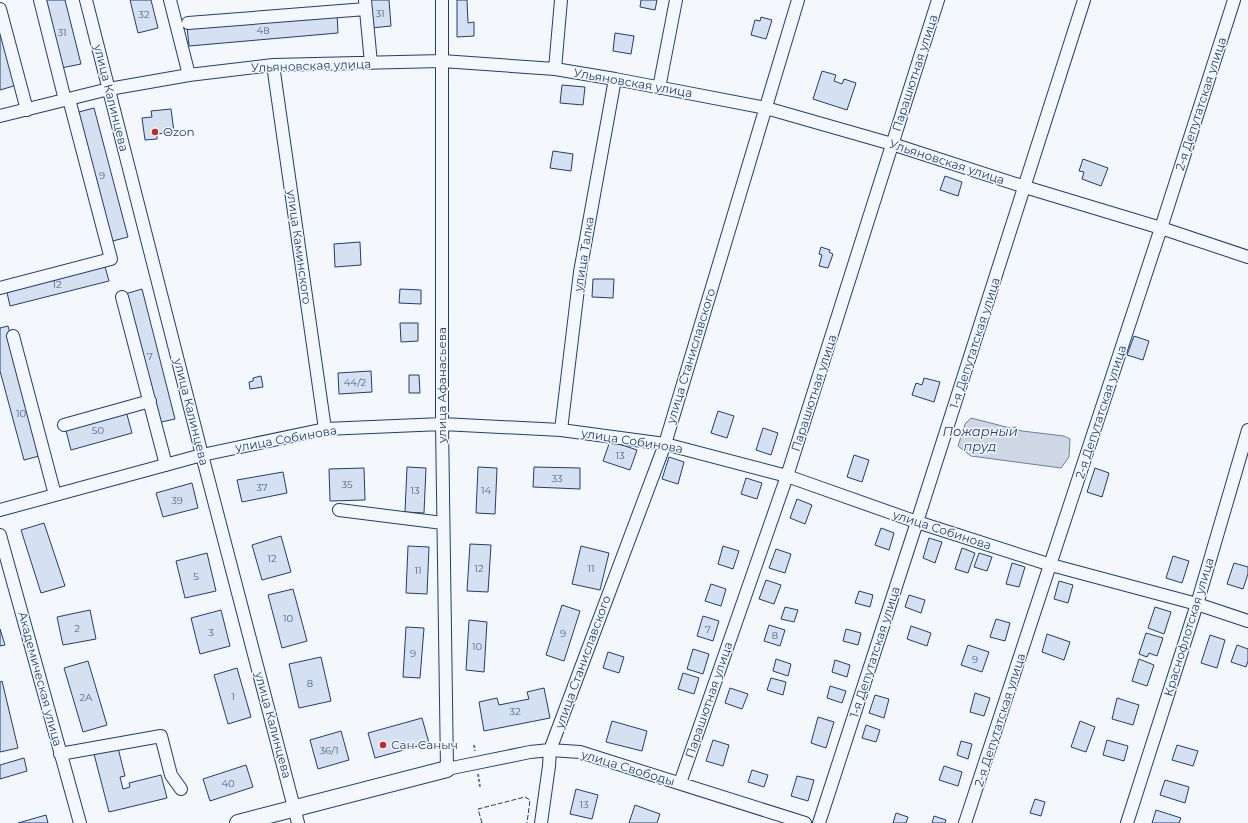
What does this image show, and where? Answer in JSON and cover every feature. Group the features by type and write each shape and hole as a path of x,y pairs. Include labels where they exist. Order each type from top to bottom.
{"main road":[{"name":"улица Свободы","path":"272,823 447,769"},
{"name":"улица Свободы","path":"238,823 297,816"}],"street":[{"path":"0,288 111,259 40,0"},
{"name":"улица Калинцева","path":"86,0 202,455 297,816"},
{"path":"170,0 189,75"},
{"name":"улица Афанасьева","path":"442,0 442,424 447,769"},
{"path":"554,69 561,0"},
{"path":"659,88 676,0"},
{"name":"улица Станиславского","path":"541,823 550,766 550,750 665,444 798,0"},
{"name":"Парашютная улица","path":"680,783 787,476 938,0"},
{"name":"1-я Депутатская улица","path":"819,823 1084,0"},
{"name":"2-я Депутатская улица","path":"966,823 1234,0"},
{"path":"188,22 365,4 371,63"},
{"path":"0,9 27,110"},
{"name":"Ульяновская улица","path":"0,116 109,89 189,75 273,65 442,61 554,69 615,79 766,108 892,144 1025,187 1161,228 1248,257"},
{"name":"улица Каминского","path":"273,65 325,429"},
{"name":"улица Талка","path":"561,430 580,272 615,79"},
{"path":"122,297 166,465"},
{"path":"13,336 55,495"},
{"path":"64,425 150,401"},
{"name":"улица Собинова","path":"0,510 202,455 325,429 442,424 561,430 665,444 787,476 917,522 1051,565 1197,604 1248,621"},
{"name":"Краснофлотская улица","path":"1127,823 1197,604 1248,430"},
{"path":"339,510 443,523"},
{"name":"Академическая улица","path":"0,535 80,823"},
{"path":"60,754 161,736 171,776 181,789"},
{"name":"улица Свободы","path":"447,769 530,752 550,750 580,752 805,823"}],"water":[{"name":"Пожарный пруд","path":"971,418 1022,431 1064,436 1070,439 1069,457 1061,468 971,456 958,446 965,424"}],"building":[{"path":"44,0 65,0 81,64 61,68"},
{"path":"130,0 151,0 158,28 138,33"},
{"path":"369,0 389,0 391,26 371,28"},
{"path":"457,0 467,0 468,23 474,22 474,36 457,37"},
{"path":"641,0 657,0 655,10 640,7"},
{"path":"337,14 338,33 189,46 187,27"},
{"path":"761,17 772,20 766,39 751,35 755,20 760,21"},
{"path":"0,24 17,85 0,90"},
{"path":"615,33 634,36 631,54 613,51"},
{"path":"822,71 836,75 834,81 842,84 844,79 856,83 847,110 813,99"},
{"path":"562,85 585,87 583,105 560,103"},
{"path":"94,108 128,237 109,242 75,113"},
{"path":"171,109 174,132 157,134 157,139 145,140 142,118 152,117 151,111"},
{"path":"553,151 573,154 571,171 550,168"},
{"path":"1083,159 1108,168 1101,186 1082,179 1084,172 1079,171"},
{"path":"945,176 962,182 958,196 940,190"},
{"path":"360,242 361,265 335,267 334,244"},
{"path":"821,247 830,250 829,252 833,254 828,268 819,266 822,255 819,254"},
{"path":"104,263 109,281 10,306 6,288"},
{"path":"593,279 614,279 613,298 592,297"},
{"path":"142,289 175,419 157,423 125,294"},
{"path":"400,289 421,290 421,304 399,303"},
{"path":"400,323 418,323 418,341 401,342"},
{"path":"8,326 43,455 24,460 0,371 0,328"},
{"path":"1134,336 1149,341 1143,360 1127,355"},
{"path":"371,371 372,392 339,394 338,373"},
{"path":"409,375 419,375 420,393 409,393"},
{"path":"261,376 263,387 250,389 249,382 253,381 253,378"},
{"path":"924,378 940,382 934,402 912,395 916,383 922,385"},
{"path":"126,411 132,433 71,450 65,427"},
{"path":"718,411 734,416 727,438 711,433"},
{"path":"763,428 778,433 771,455 756,450"},
{"path":"610,441 637,450 630,470 603,461"},
{"path":"854,455 869,460 862,482 847,477"},
{"path":"669,457 684,462 678,484 662,479"},
{"path":"407,467 426,468 424,513 405,512"},
{"path":"478,467 497,468 495,514 476,513"},
{"path":"534,467 580,468 580,489 533,487"},
{"path":"364,468 365,500 330,501 329,469"},
{"path":"1095,468 1109,473 1102,497 1087,492"},
{"path":"283,472 287,493 242,502 237,480"},
{"path":"746,478 762,483 757,499 741,494"},
{"path":"192,483 198,508 163,517 156,493"},
{"path":"797,499 812,505 805,524 790,518"},
{"path":"44,523 65,586 41,593 21,530"},
{"path":"881,528 894,533 889,550 875,545"},
{"path":"281,536 291,572 262,580 252,545"},
{"path":"929,538 942,542 935,563 923,558"},
{"path":"470,544 491,545 488,592 467,591"},
{"path":"408,546 429,547 427,594 406,593"},
{"path":"581,546 609,553 600,590 572,584"},
{"path":"723,546 739,551 733,569 718,564"},
{"path":"962,548 975,553 968,573 955,569"},
{"path":"776,549 791,554 785,573 769,568"},
{"path":"207,553 216,591 185,598 176,561"},
{"path":"979,553 992,557 987,571 974,567"},
{"path":"1173,556 1189,561 1182,583 1166,578"},
{"path":"1012,563 1025,567 1019,587 1006,584"},
{"path":"1234,563 1248,567 1248,574 1243,589 1227,584"},
{"path":"766,580 781,585 774,604 759,599"},
{"path":"1059,581 1073,585 1068,603 1054,599"},
{"path":"711,584 726,589 721,606 705,601"},
{"path":"293,589 307,641 282,648 268,595"},
{"path":"859,591 873,595 870,607 855,603"},
{"path":"909,595 925,600 921,613 905,607"},
{"path":"562,605 580,611 564,661 546,655"},
{"path":"785,607 798,610 794,622 781,619"},
{"path":"1155,607 1171,612 1164,634 1148,628"},
{"path":"90,610 96,639 63,645 57,617"},
{"path":"221,610 230,646 200,654 191,618"},
{"path":"703,616 719,621 713,641 697,636"},
{"path":"996,619 1010,623 1005,641 990,637"},
{"path":"469,620 487,622 484,672 466,670"},
{"path":"769,625 785,630 780,646 764,641"},
{"path":"911,626 931,633 927,646 907,639"},
{"path":"406,627 424,628 420,678 403,677"},
{"path":"0,629 5,645 0,646"},
{"path":"846,629 861,633 858,645 843,641"},
{"path":"1146,633 1163,638 1157,656 1149,653 1147,657 1139,654"},
{"path":"1047,634 1070,642 1064,660 1042,652"},
{"path":"1210,635 1225,640 1217,668 1201,663"},
{"path":"968,645 989,652 982,672 961,665"},
{"path":"1237,645 1248,649 1248,661 1246,667 1231,662"},
{"path":"693,649 709,654 703,674 687,669"},
{"path":"608,652 624,657 619,673 603,668"},
{"path":"321,657 331,701 299,708 289,664"},
{"path":"776,659 791,664 788,676 773,671"},
{"path":"1139,659 1154,665 1147,686 1132,681"},
{"path":"835,660 850,665 847,677 832,672"},
{"path":"88,661 107,725 83,732 64,668"},
{"path":"237,668 251,717 228,724 214,675"},
{"path":"683,673 699,678 694,694 678,689"},
{"path":"771,678 786,682 783,695 767,690"},
{"path":"2,681 18,748 0,752 0,682"},
{"path":"830,686 846,691 842,703 827,698"},
{"path":"544,688 550,718 484,731 479,702 497,698 499,705 529,699 527,692"},
{"path":"730,688 748,694 742,709 725,703"},
{"path":"975,693 990,698 984,716 970,712"},
{"path":"875,695 889,699 884,718 869,713"},
{"path":"1117,698 1139,705 1133,725 1112,719"},
{"path":"818,717 834,722 826,748 811,743"},
{"path":"422,718 429,743 375,758 368,733"},
{"path":"612,721 647,731 642,751 606,742"},
{"path":"1080,721 1095,727 1086,752 1071,747"},
{"path":"866,725 880,730 876,742 862,738"},
{"path":"341,731 349,760 318,769 310,740"},
{"path":"713,740 729,745 723,766 706,761"},
{"path":"1107,740 1128,746 1124,761 1103,755"},
{"path":"961,741 972,744 968,759 957,755"},
{"path":"1177,745 1198,751 1193,766 1172,760"},
{"path":"118,748 125,776 120,777 123,789 130,787 129,783 161,775 167,798 109,812 94,754"},
{"path":"24,758 27,771 0,779 0,765"},
{"path":"246,765 253,787 210,801 203,779"},
{"path":"944,766 962,772 958,786 939,780"},
{"path":"752,770 768,775 764,787 748,782"},
{"path":"797,776 814,780 808,801 791,796"},
{"path":"1165,780 1189,787 1185,803 1160,795"},
{"path":"576,789 598,795 592,819 570,814"},
{"path":"1035,799 1045,802 1041,816 1030,813"},
{"path":"635,805 660,814 657,823 629,823"},
{"path":"1156,810 1181,818 1179,823 1152,823"},
{"path":"896,813 908,817 906,823 893,823"},
{"path":"46,815 48,823 18,823"},
{"path":"934,816 946,820 945,823 932,823"}],"fence":[{"path":"482,823 478,809 525,797 530,800 527,823"}],"place":[{"name":"Ozon","path":"155,132"},
{"name":"Сан Саныч","path":"383,745"}]}
